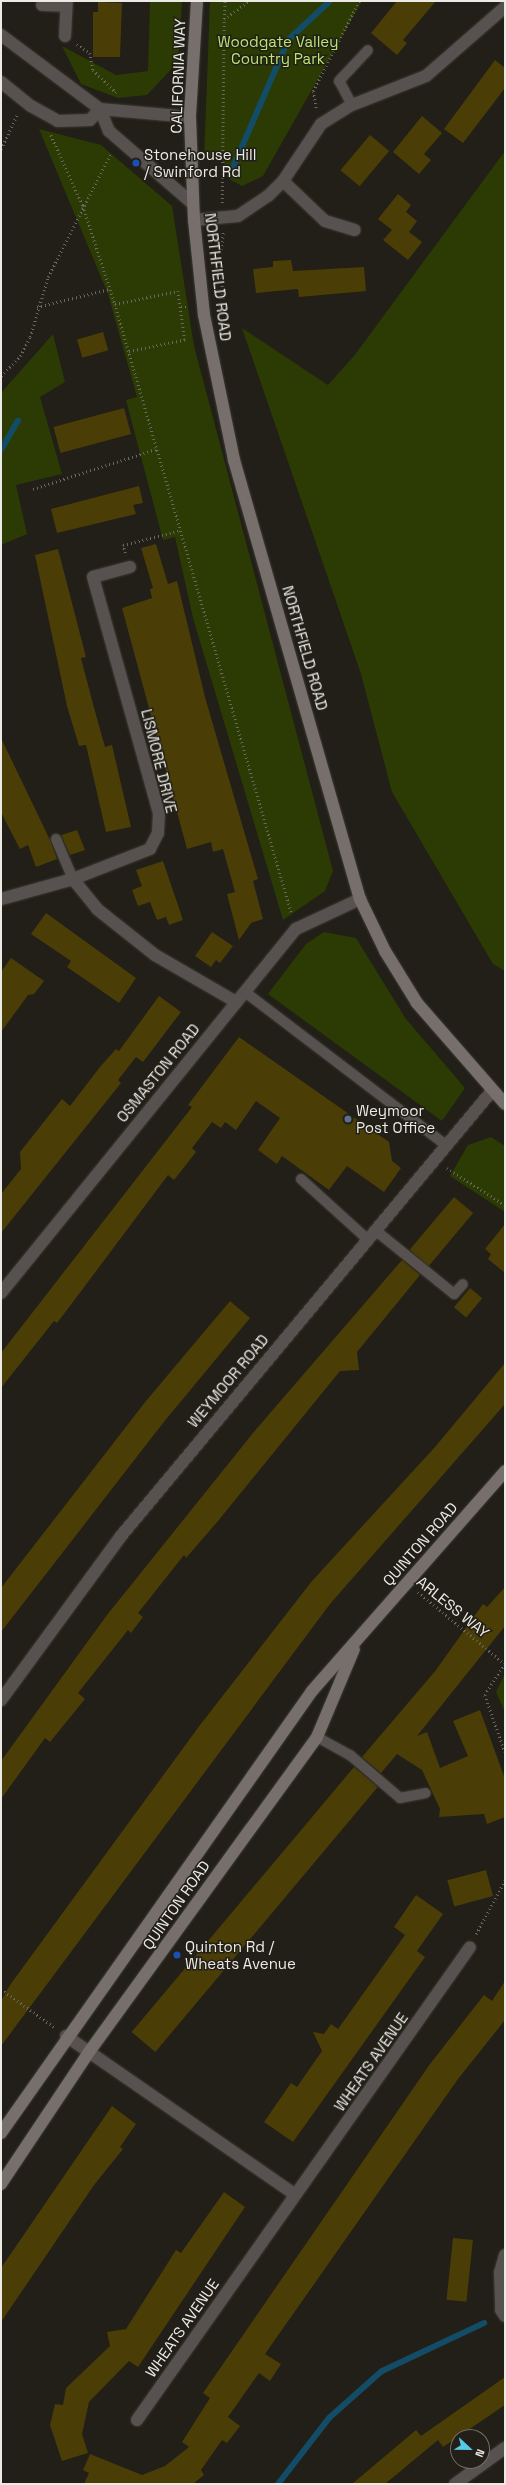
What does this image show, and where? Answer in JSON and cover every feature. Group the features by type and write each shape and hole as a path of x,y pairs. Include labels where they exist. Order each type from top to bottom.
{"street":[{"name":"CALIFORNIA WAY","path":"191,153 190,117 197,1"},
{"path":"42,5 67,4 65,36"},
{"path":"194,220 238,216 283,181 321,124 352,105 426,76 505,7"},
{"path":"1,35 100,109 109,131 193,204"},
{"path":"1,82 31,106 58,121 90,120 100,109"},
{"path":"100,109 190,117"},
{"name":"NORTHFIELD ROAD","path":"191,153 194,220 204,315 234,460 360,899 385,951 417,1004 491,1092 505,1104"},
{"path":"283,181 325,221 355,230"},
{"name":"LISMORE DRIVE","path":"73,879 150,849 158,833 159,813 93,578 130,567"},
{"path":"1,900 73,879 97,909 155,955 236,1002"},
{"name":"OSMASTON ROAD","path":"1,1293 296,929 360,899"},
{"name":"WEYMOOR ROAD","path":"1,1700 122,1536 370,1234 436,1160 491,1092"},
{"name":"QUINTON ROAD","path":"1,2132 66,2036 312,1691 505,1471"},
{"name":"QUINTON ROAD","path":"1,2184 90,2052 317,1737 359,1636"},
{"name":"WHEATS AVENUE","path":"137,2420 294,2194 389,2066 470,1947"},
{"path":"66,2036 294,2194"},
{"path":"505,2255 500,2272 501,2310 505,2316"},
{"path":"455,2484 505,2448"}],"lane":[{"path":"352,105 339,81 368,50"},
{"path":"56,839 73,879"},
{"path":"245,992 447,1146"},
{"path":"301,1179 370,1234 454,1294 463,1284"},
{"path":"317,1737 350,1755 400,1798 426,1793"}],"path":[{"path":"222,194 225,1"},
{"path":"224,19 249,1"},
{"path":"321,124 313,91 359,1"},
{"path":"65,36 90,53 98,79 116,92 100,109"},
{"path":"1,149 18,111"},
{"path":"48,128 83,206 115,304 127,352 178,531 296,929"},
{"path":"1,376 20,356 30,337 37,308 83,206 112,151"},
{"path":"223,235 220,258 224,303"},
{"path":"37,308 110,289"},
{"path":"115,304 178,291 185,340 127,352"},
{"path":"33,489 156,450"},
{"path":"130,567 123,545 178,531"},
{"path":"436,1160 505,1206"},
{"name":"ARLESS WAY","path":"406,1583 505,1664 485,1695 505,1752"},
{"path":"470,1947 505,1880"},
{"path":"1,1989 66,2036"}],"green space":[{"path":"150,1 182,1 178,62 147,95 118,98 81,84 62,46 116,75 148,71"},
{"name":"Woodgate Valley Country Park","path":"210,1 362,1 263,176 242,186 229,179 222,158 204,160"},
{"path":"39,129 101,145 172,206 194,346 333,871 325,891 283,920 193,618 175,537 163,540 126,400 137,397 108,294"},
{"path":"505,151 505,971 493,964 392,792 361,674 242,328 328,385 354,356"},
{"path":"53,334 65,382 40,397 62,474 16,485 27,534 1,545 1,393"},
{"path":"324,932 356,938 406,1019 465,1088 442,1121 268,994 306,944"},
{"path":"491,1137 505,1146 505,1212 450,1176 468,1145"},
{"path":"505,1673 505,1712 496,1692"}],"building":[{"path":"397,1 436,1 403,40 407,43 397,55 371,33"},
{"path":"98,2 122,3 120,57 93,57 93,12 98,12"},
{"path":"495,60 505,68 505,88 463,143 444,129"},
{"path":"422,116 442,133 424,154 431,160 419,174 393,152"},
{"path":"370,135 389,151 360,186 340,170"},
{"path":"398,194 411,205 406,212 417,221 409,232 422,242 408,260 383,240 392,230 378,219"},
{"path":"291,260 293,271 364,267 366,291 299,297 298,289 256,293 253,269 273,267 273,261"},
{"path":"103,332 108,350 82,358 77,339"},
{"path":"124,408 131,434 60,453 53,427"},
{"path":"139,486 143,503 133,505 136,514 57,533 51,509"},
{"path":"156,544 168,584 177,581 205,697 258,879 253,881 263,919 251,923 239,940 227,894 235,892 223,849 213,852 211,842 187,849 122,608 152,598 150,589 153,588 141,548"},
{"path":"58,549 86,657 81,658 93,704 105,747 112,745 131,827 106,832 86,745 79,746 67,706 35,555"},
{"path":"1,738 50,840 57,859 36,867 28,845 20,849 1,812"},
{"path":"77,830 85,850 70,855 61,835"},
{"path":"163,861 183,920 169,925 166,917 157,920 150,902 138,906 132,890 142,886 136,870"},
{"path":"46,913 136,978 119,1003 67,967 71,961 31,934"},
{"path":"212,932 233,946 220,963 216,960 211,967 195,956"},
{"path":"11,958 44,981 34,994 28,995 1,1032 1,972"},
{"path":"159,996 181,1012 143,1062 136,1057 118,1080 121,1083 1,1233 1,1194 21,1169 20,1152 62,1099 70,1106 116,1049 119,1051"},
{"path":"239,1037 389,1142 392,1161 401,1168 384,1192 347,1166 329,1190 282,1156 277,1164 258,1150 280,1118 256,1101 236,1130 225,1122 221,1128 212,1122 192,1148 196,1152 174,1180 168,1175 57,1323 54,1321 1,1388 1,1353 192,1107 188,1105"},
{"path":"454,1197 473,1213 429,1266 410,1250"},
{"path":"505,1224 505,1273 488,1259 491,1254 485,1249"},
{"path":"402,1260 420,1275 357,1352 359,1370 340,1371 218,1521 186,1558 184,1555 138,1613 143,1617 131,1633 128,1630 78,1693 85,1699 50,1742 45,1738 1,1799 1,1761 107,1615 253,1433"},
{"path":"470,1288 482,1298 466,1317 454,1307"},
{"path":"230,1301 250,1318 163,1423 1,1632 1,1588 146,1401"},
{"path":"505,1363 505,1404 330,1604 1,2046 1,2001 10,1985 200,1725 312,1581 435,1447"},
{"path":"505,1587 505,1626 417,1736 427,1732 440,1768 468,1756 453,1721 480,1710 505,1779 505,1817 487,1824 484,1814 439,1817 440,1809 422,1770 397,1754 381,1773 362,1757 436,1670 483,1604 487,1607"},
{"path":"354,1767 378,1787 155,2052 132,2032"},
{"path":"486,1870 493,1896 454,1906 447,1880"},
{"path":"416,1895 443,1914 417,1951 425,1957 293,2142 264,2122 291,2083 297,2087 322,2051 313,2032 324,2034 331,2024 338,2029 405,1935 394,1927"},
{"path":"505,1981 505,2020 458,2079 265,2354 281,2364 270,2381 259,2373 228,2417 240,2426 227,2443 222,2440 201,2470 204,2475 193,2484 84,2484 89,2473 83,2470 90,2454 142,2475 165,2466 189,2447 182,2442 210,2398 203,2393 430,2064 484,1995 492,2001"},
{"path":"112,2106 136,2124 120,2147 123,2149 94,2185 1,2322 1,2268"},
{"path":"224,2192 245,2207 138,2367 129,2361 89,2402 82,2434 88,2453 62,2461 50,2425 55,2404 63,2405 66,2388 110,2346 107,2332 126,2329 176,2250 181,2253"},
{"path":"453,2238 473,2240 466,2302 447,2300"},
{"path":"505,2377 505,2405 470,2429 450,2429 450,2442 443,2447 438,2440 385,2484 352,2484 416,2430 421,2436"}],"waterway":[{"path":"231,172 288,40 330,1"},
{"path":"1,450 18,421"},
{"path":"278,2484 329,2418 382,2371 484,2323"}],"place":[{"name":"Stonehouse Hill / Swinford Rd","path":"136,163"},
{"name":"Weymoor Post Office","path":"348,1119"},
{"name":"Quinton Rd / Wheats Avenue","path":"177,1955"}]}
